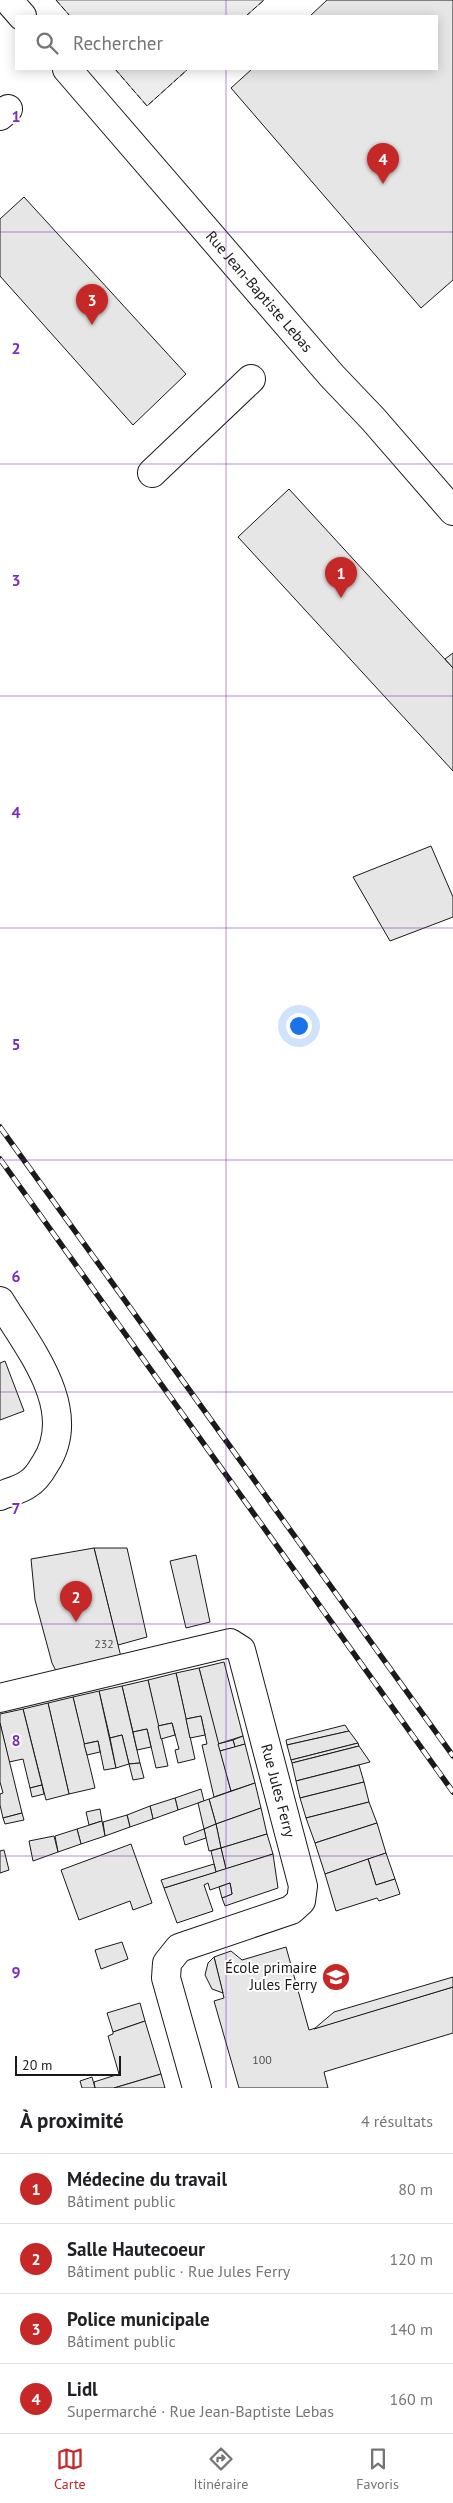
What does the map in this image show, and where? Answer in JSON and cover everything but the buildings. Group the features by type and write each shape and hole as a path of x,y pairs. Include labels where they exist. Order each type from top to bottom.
{"street":[{"path":"8,0 21,15"},
{"name":"Rue Jean-Baptiste Lebas","path":"68,70 332,376 373,419 453,511"},
{"path":"152,473 251,379"},
{"path":"0,1302 41,1368 56,1406 58,1430 52,1454 40,1472 29,1484 0,1496"},
{"name":"Rue Jules Ferry","path":"0,1698 230,1642 241,1650 303,1886 301,1901 291,1910 178,1948 166,1963 166,1978 198,2088"}],"shaded area":[{"path":"56,0 264,0 247,15 69,15"},
{"path":"116,70 187,70 147,106"}],"railway":[{"path":"0,1127 453,1756"},
{"path":"0,1159 453,1792"}],"fence":[{"path":"56,0 69,15"},
{"path":"247,15 264,0"},
{"path":"116,70 147,106 187,70"}],"place":[{"name":"Lidl","path":"383,184"},
{"name":"Police municipale","path":"92,325"},
{"name":"Médecine du travail","path":"341,598"},
{"name":"Salle Hautecoeur","path":"76,1622"},
{"name":"École primaire Jules Ferry","path":"336,1977"}]}
